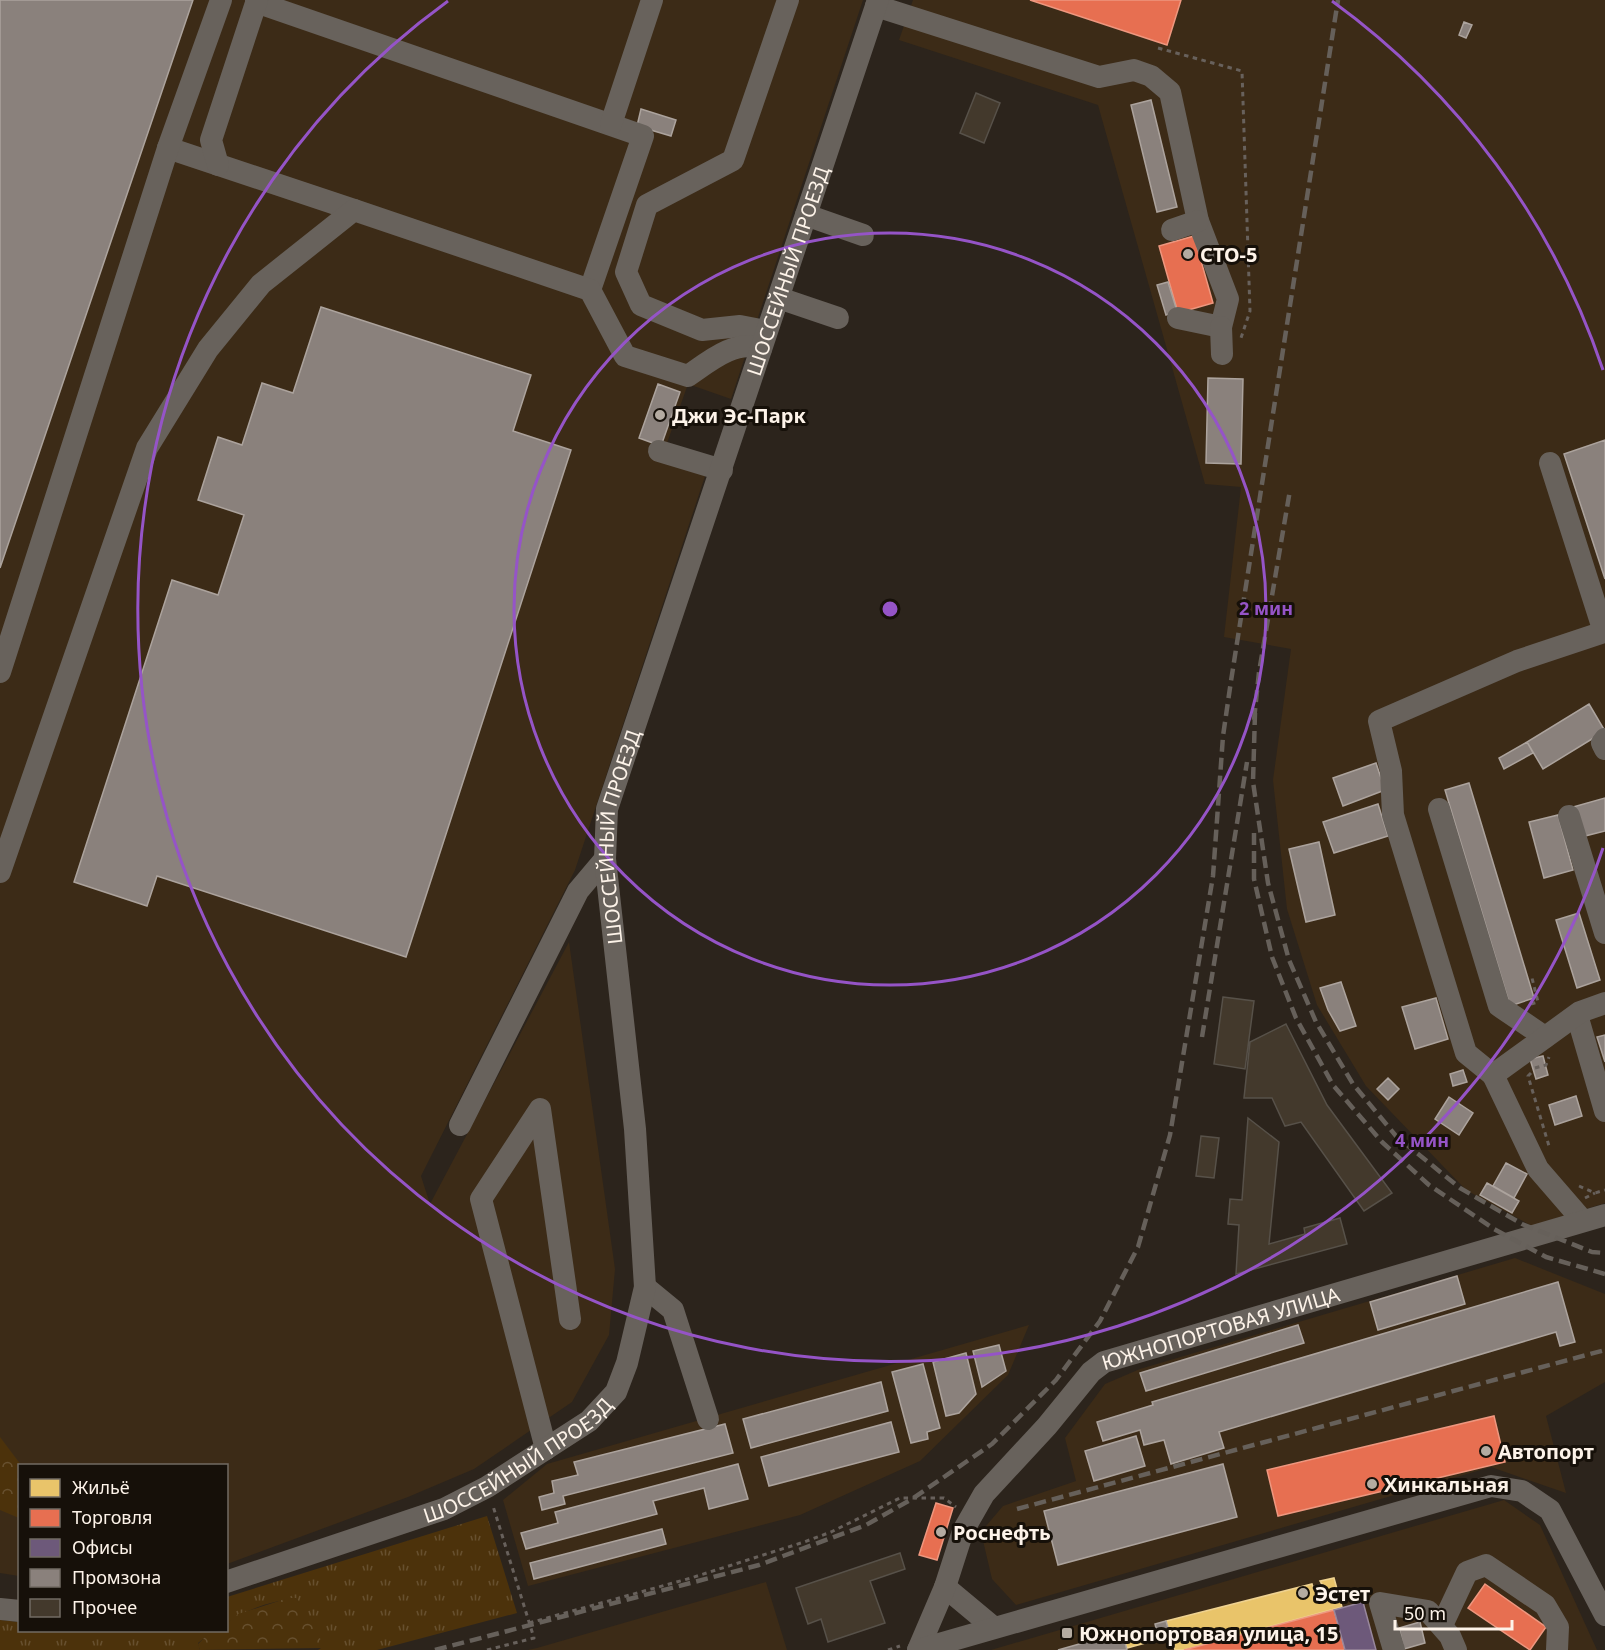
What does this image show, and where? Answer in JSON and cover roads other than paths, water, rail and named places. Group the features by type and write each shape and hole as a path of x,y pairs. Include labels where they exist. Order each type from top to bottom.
{"street":[{"path":"0,672 168,148 221,0"},
{"path":"611,124 652,0"},
{"path":"168,148 590,290 625,356 688,376 726,351 755,346 764,340 740,326 702,330 641,305 626,272 647,205 733,160 788,0"},
{"path":"218,165 211,140 257,1 643,136 590,290"},
{"path":"877,3 1099,77 1134,70 1151,76 1170,92 1198,222 1228,299 1221,327 1222,354"},
{"name":"ШОССЕЙНЫЙ ПРОЕЗД","path":"228,1581 444,1509 487,1487 590,1421 616,1392 627,1363 645,1287 635,1129 605,859 607,808 877,3"},
{"path":"0,872 147,448 208,349 261,284 354,210"},
{"path":"806,216 863,235"},
{"path":"1172,230 1198,222"},
{"path":"779,298 838,318"},
{"path":"1178,318 1221,327"},
{"path":"659,451 722,470"},
{"path":"1550,463 1605,632 1508,664 1379,721 1391,771 1393,815 1466,1053 1493,1075 1538,1168 1594,1218"},
{"path":"1605,739 1602,743 1605,749"},
{"path":"1439,809 1499,1006 1545,1037"},
{"path":"1569,816 1605,933"},
{"path":"460,1125 578,891 605,859"},
{"path":"1493,1075 1577,1015 1605,1003"},
{"path":"1577,1015 1605,1111"},
{"path":"546,1449 481,1199 540,1109 570,1319"},
{"name":"ЮЖНОПОРТОВАЯ УЛИЦА","path":"913,1648 945,1587 963,1531 984,1494 1047,1426 1091,1372 1104,1362 1594,1218"},
{"path":"645,1287 673,1310 708,1419"},
{"path":"913,1648 993,1628 1491,1486 1522,1491 1550,1510 1605,1615"},
{"path":"956,1513 984,1494"},
{"path":"1443,1623 1467,1572 1486,1565 1545,1605 1558,1627 1557,1650"},
{"path":"945,1587 993,1628"},
{"path":"1394,1650 1380,1603 1428,1611 1450,1636 1456,1650"},
{"path":"0,1609 18,1611"}],"railway":[{"path":"435,1650 759,1565 866,1525 912,1499 992,1444 1056,1380 1100,1321 1138,1247 1170,1135 1213,876 1223,736 1231,681 1338,0"},
{"path":"1254,720 1259,672 1290,490"},
{"path":"1255,713 1253,782 1268,883 1289,960 1316,1022 1353,1084 1396,1136 1460,1188 1522,1224 1592,1252 1605,1253"},
{"path":"1202,1037 1247,762"},
{"path":"1254,833 1254,879 1272,957 1296,1018 1333,1085 1382,1142 1429,1185 1494,1229 1546,1257 1605,1274"},
{"path":"1017,1509 1605,1350"}],"place":[{"name":"СТО-5","path":"1188,254"},
{"name":"Джи Эс-Парк","path":"660,415"},
{"name":"Автопорт","path":"1486,1451"},
{"name":"Хинкальная","path":"1372,1484"},
{"name":"Роснефть","path":"941,1532"},
{"name":"Эстет","path":"1303,1593"},
{"name":"Южнопортовая улица, 15","path":"1067,1633"}]}
